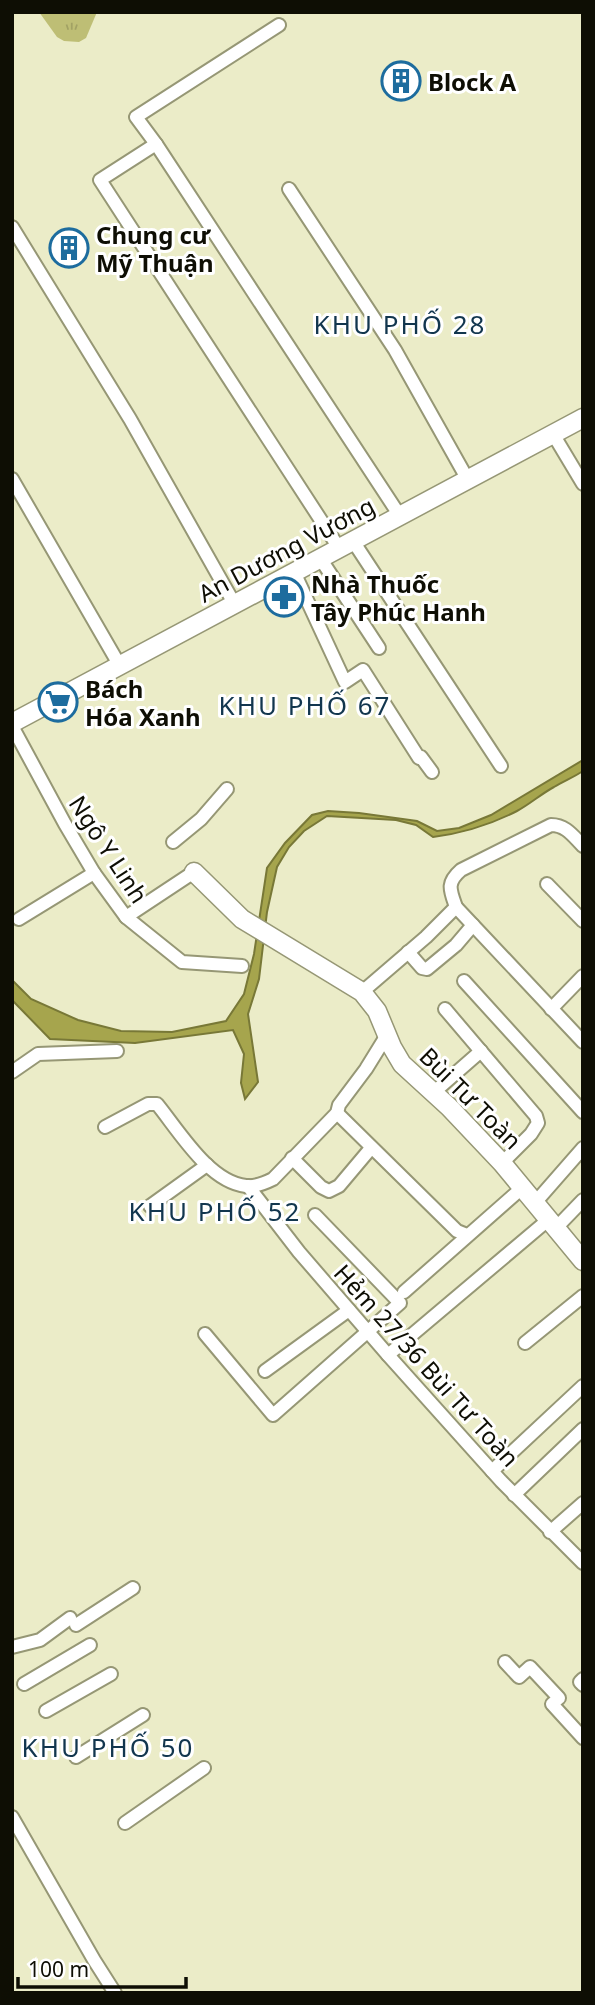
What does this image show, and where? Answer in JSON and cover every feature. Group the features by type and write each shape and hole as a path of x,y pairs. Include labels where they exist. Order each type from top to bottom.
{"main road":[{"name":"An Dương Vương","path":"12,724 583,418"},
{"name":"Bùi Tư Toàn","path":"194,872 252,927 362,992 377,1011 391,1047 402,1064 502,1163 583,1261"}],"street":[{"path":"279,25 136,117 400,516"},
{"path":"156,144 100,180 346,545 501,766"},
{"path":"289,189 395,350 468,480"},
{"path":"12,227 130,419 235,605"},
{"path":"553,434 583,484"},
{"path":"12,479 120,666"},
{"path":"320,558 379,648"},
{"path":"295,572 345,682 363,670 419,758 421,757 432,772"},
{"name":"Ngô Y Linh","path":"12,724 65,824 94,873 126,917 182,962 242,966"},
{"path":"173,842 201,819 227,789"},
{"path":"583,846 567,829 551,825 461,870 453,877 450,885 456,907 583,1042"},
{"path":"126,917 194,872"},
{"path":"19,919 94,873"},
{"path":"547,884 583,921"},
{"path":"362,992 456,907"},
{"path":"408,952 422,968 427,969 456,945 473,925"},
{"path":"551,1009 583,976"},
{"path":"464,981 583,1112"},
{"path":"445,1009 536,1115 536,1129 502,1163"},
{"path":"105,1127 153,1102 158,1104 207,1165 226,1179 248,1186 273,1179 337,1113 339,1105 387,1035"},
{"path":"12,1072 38,1054 117,1051"},
{"path":"433,1093 481,1051"},
{"path":"337,1113 457,1231 467,1236"},
{"path":"292,1158 329,1191 339,1186 371,1148"},
{"path":"534,1204 583,1149"},
{"path":"150,1206 207,1165"},
{"name":"Hẻm 27/36 Bùi Tư Toàn","path":"248,1186 299,1252 388,1355 492,1471 583,1563"},
{"path":"404,1292 522,1188"},
{"path":"388,1355 583,1199"},
{"path":"205,1334 273,1415 400,1303 315,1215"},
{"path":"525,1343 583,1296"},
{"path":"265,1371 349,1310"},
{"path":"492,1471 583,1386"},
{"path":"514,1494 583,1429"},
{"path":"550,1532 583,1503"},
{"path":"12,1647 40,1640 133,1588"},
{"path":"24,1684 90,1645"},
{"path":"505,1662 519,1677 530,1667 559,1698 552,1704 583,1738"},
{"path":"46,1711 111,1674"},
{"path":"583,1679 580,1682 583,1685"},
{"path":"76,1757 143,1715"},
{"path":"125,1823 204,1768"},
{"path":"12,1817 115,1993"}],"green space":[{"path":"39,12 97,12 86,38 79,42 64,41 57,37"}],"shaded area":[{"path":"583,760 583,771 522,808 466,831 433,837 416,825 396,820 327,816 304,831 289,847 277,867 267,912 259,979 248,1014 258,1082 245,1099 241,1083 244,1054 233,1030 135,1043 50,1039 12,1000 12,980 31,999 78,1020 121,1031 172,1032 226,1021 244,994 254,954 267,868 285,843 312,815 328,811 359,813 417,821 437,831 459,828 491,815"}],"place":[{"name":"Block A","path":"401,81"},
{"name":"Chung cư Mỹ Thuận","path":"69,248"},
{"name":"Nhà Thuốc Tây Phúc Hanh","path":"284,597"},
{"name":"Bách Hóa Xanh","path":"58,702"}],"district":[{"name":"KHU PHỐ 28","path":"400,324"},
{"name":"KHU PHỐ 67","path":"305,705"},
{"name":"KHU PHỐ 52","path":"215,1211"},
{"name":"KHU PHỐ 50","path":"108,1747"}]}
